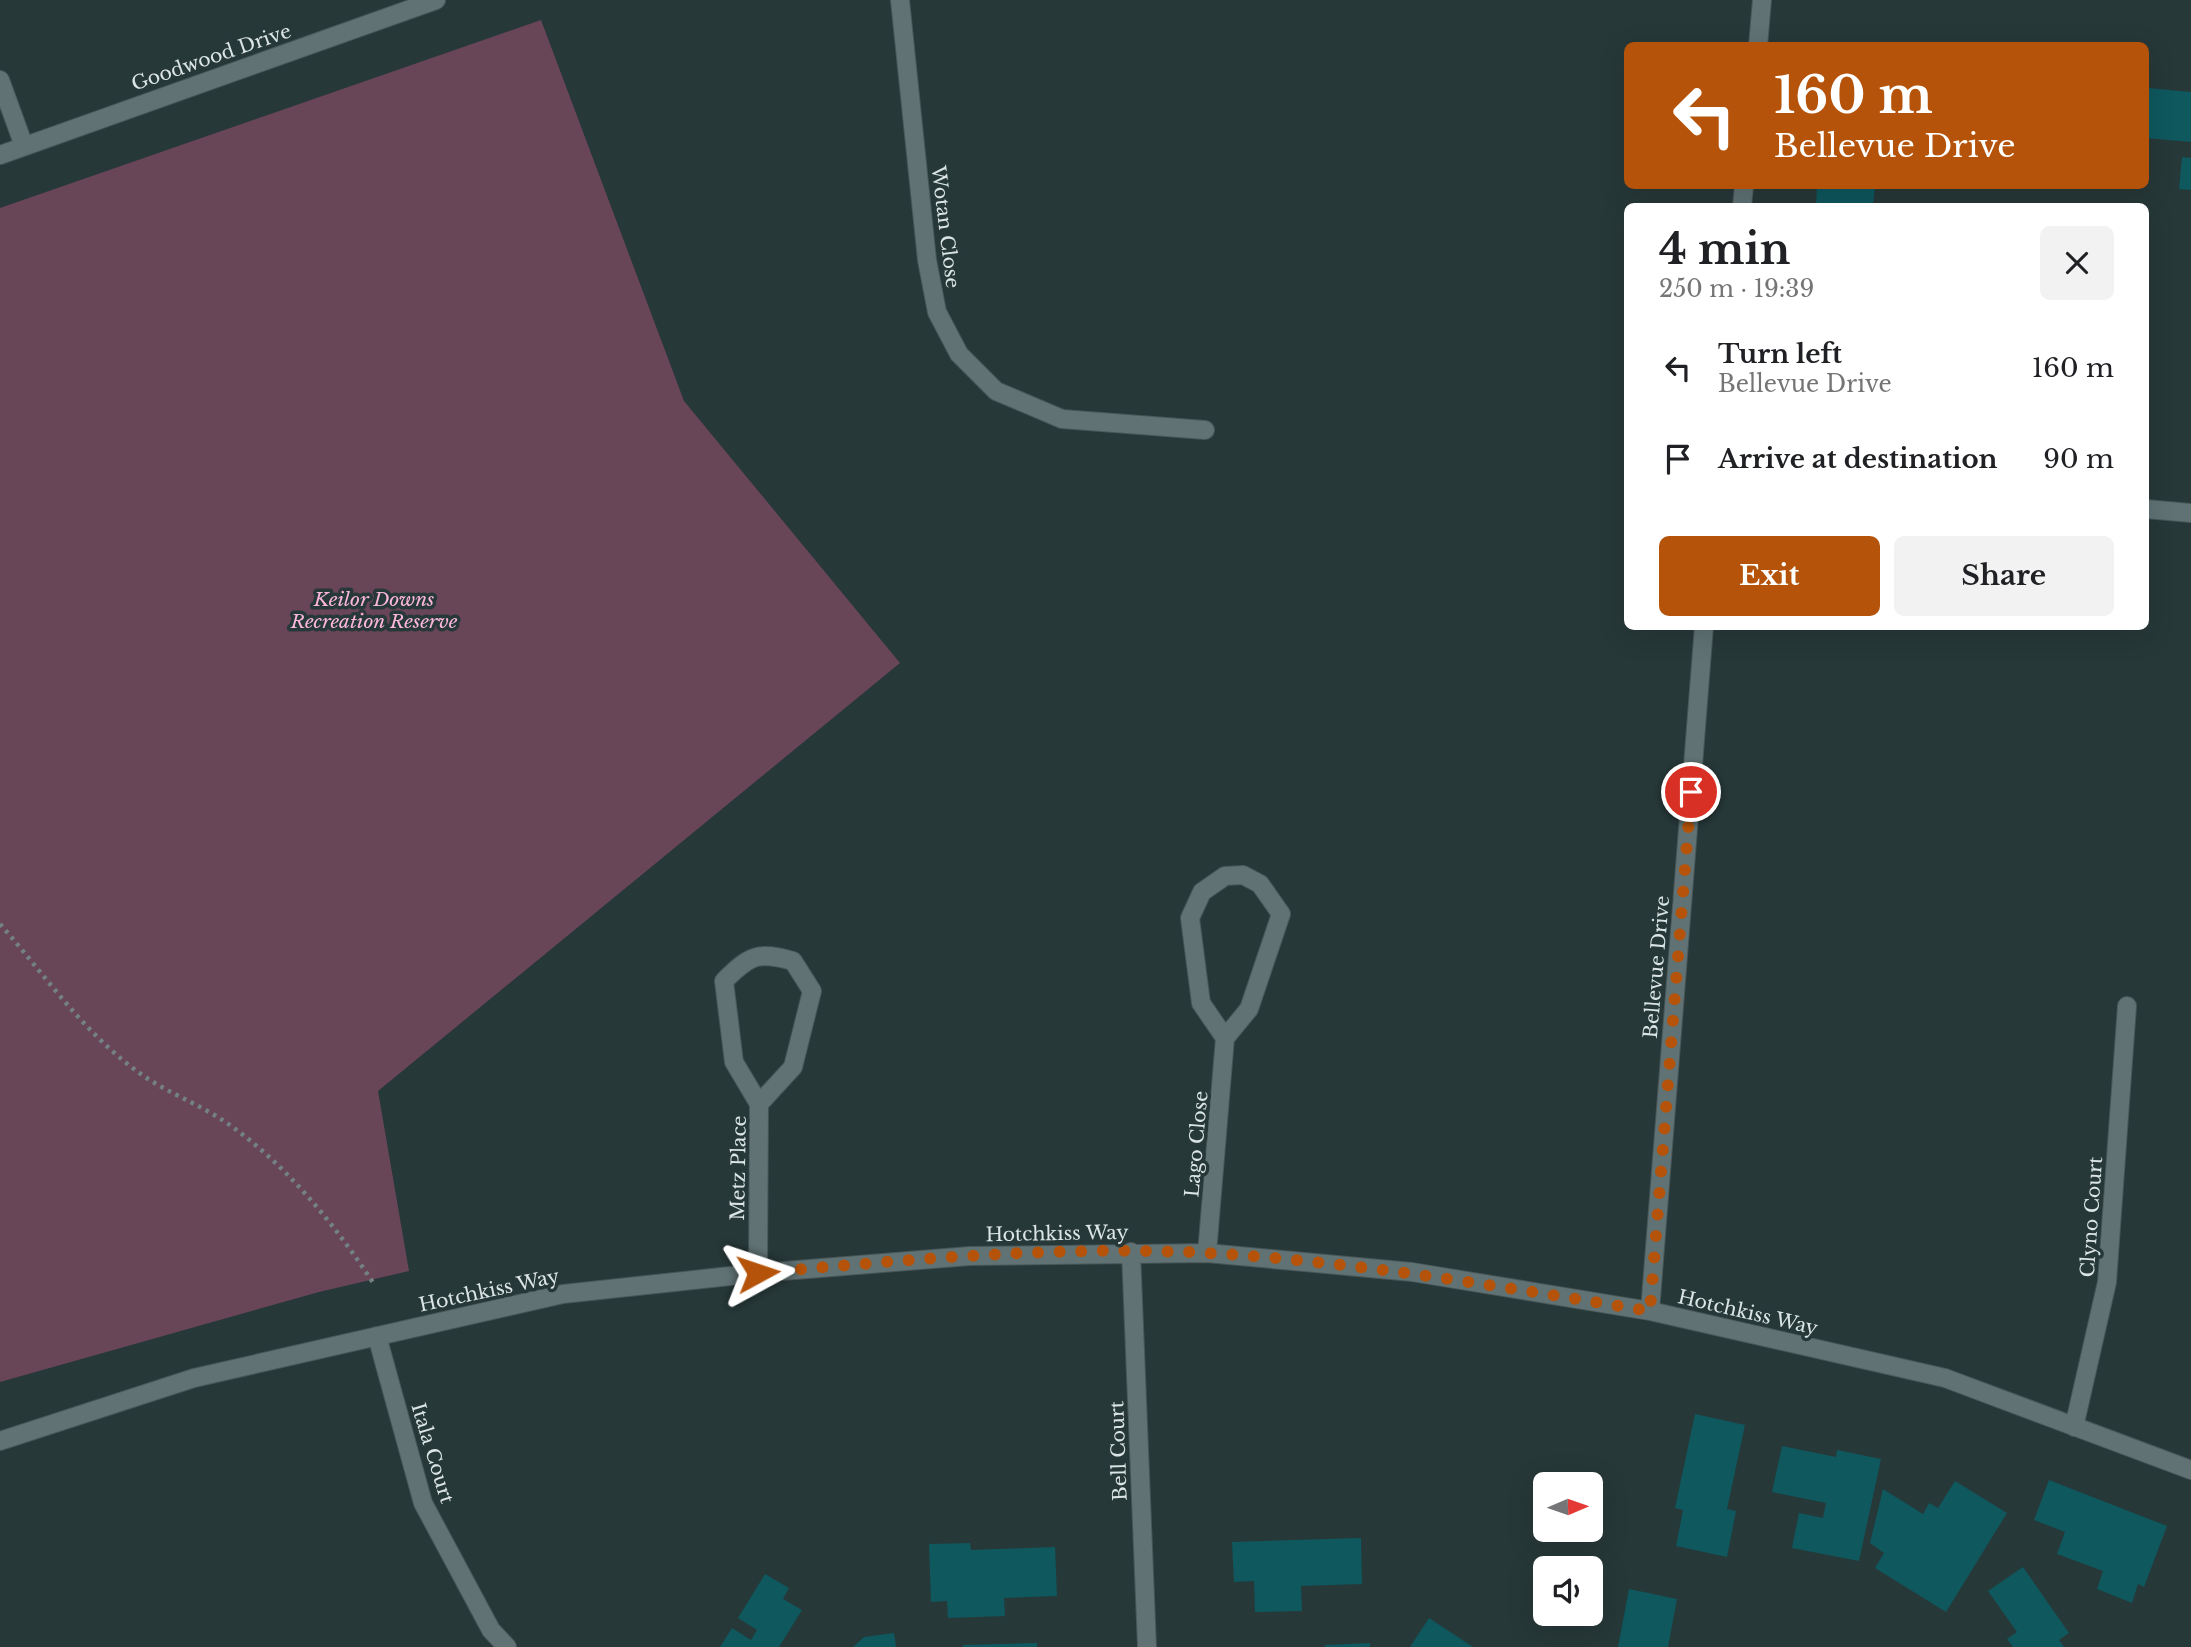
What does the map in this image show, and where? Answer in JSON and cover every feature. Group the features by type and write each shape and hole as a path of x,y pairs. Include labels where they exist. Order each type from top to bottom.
{"street":[{"name":"Goodwood Drive","path":"0,155 436,0"},
{"name":"Wotan Close","path":"900,0 927,260 937,312 959,354 996,391 1062,419 1205,430"},
{"path":"1758,42 1762,0"},
{"path":"0,80 24,146"},
{"path":"2149,509 2191,513"},
{"name":"Bellevue Drive","path":"1650,1311 1704,630"},
{"path":"1243,875 1260,884 1281,914 1249,1009 1225,1038 1201,1003 1190,918 1202,892 1225,876 1243,875"},
{"name":"Metz Place","path":"758,1273 759,1104 734,1062 724,981 744,961 766,954 793,961 813,990 793,1067 759,1104"},
{"name":"Clyno Court","path":"2074,1427 2107,1282 2127,1006"},
{"name":"Lago Close","path":"1208,1253 1225,1038"},
{"name":"Bell Court","path":"1131,1252 1147,1647"},
{"name":"Hotchkiss Way","path":"0,1441 194,1378 563,1294 758,1273 970,1256 1208,1253 1412,1272 1650,1311 1945,1378 2191,1470"},
{"name":"Itala Court","path":"377,1336 424,1503 491,1630 507,1647"}],"path":[{"path":"0,924 84,1026 136,1070 228,1124 294,1181 354,1253 374,1284"}],"green space":[{"name":"Keilor Downs Recreation Reserve","path":"541,20 684,401 900,663 378,1091 409,1271 319,1292 0,1382 0,208"}],"building":[{"path":"2149,88 2191,92 2191,142 2149,138"},
{"path":"2182,157 2191,158 2191,190 2179,189"},
{"path":"1817,189 1875,189 1873,203 1816,203"},
{"path":"1695,1414 1745,1425 1727,1509 1736,1511 1727,1557 1676,1546 1683,1510 1675,1508"},
{"path":"1782,1446 1836,1457 1837,1450 1881,1459 1859,1561 1792,1548 1799,1513 1823,1518 1826,1503 1772,1492"},
{"path":"2049,1480 2167,1526 2144,1587 2138,1584 2132,1603 2097,1589 2103,1571 2057,1554 2065,1532 2034,1520"},
{"path":"1955,1481 2007,1513 1946,1612 1875,1568 1884,1553 1870,1543 1883,1489 1923,1514 1929,1503 1938,1508"},
{"path":"1361,1538 1362,1584 1301,1586 1302,1611 1255,1612 1254,1581 1234,1582 1232,1542"},
{"path":"970,1543 971,1550 1055,1547 1057,1596 1004,1598 1005,1616 948,1618 947,1601 931,1602 929,1544"},
{"path":"2023,1567 2069,1633 2059,1640 2064,1647 2013,1647 2007,1639 2017,1632 1988,1591"},
{"path":"765,1574 789,1588 783,1599 802,1610 779,1647 720,1647 732,1628 751,1640 757,1630 738,1618"},
{"path":"1629,1589 1677,1599 1668,1647 1618,1647"},
{"path":"1429,1618 1473,1647 1410,1647"},
{"path":"894,1633 896,1647 853,1647 864,1637"},
{"path":"1037,1643 1037,1647 963,1647 963,1645"},
{"path":"1370,1643 1370,1647 1325,1647 1325,1645"}],"route":[{"path":"758,1273 970,1256 1208,1253 1412,1272 1650,1311 1691,792"}]}
